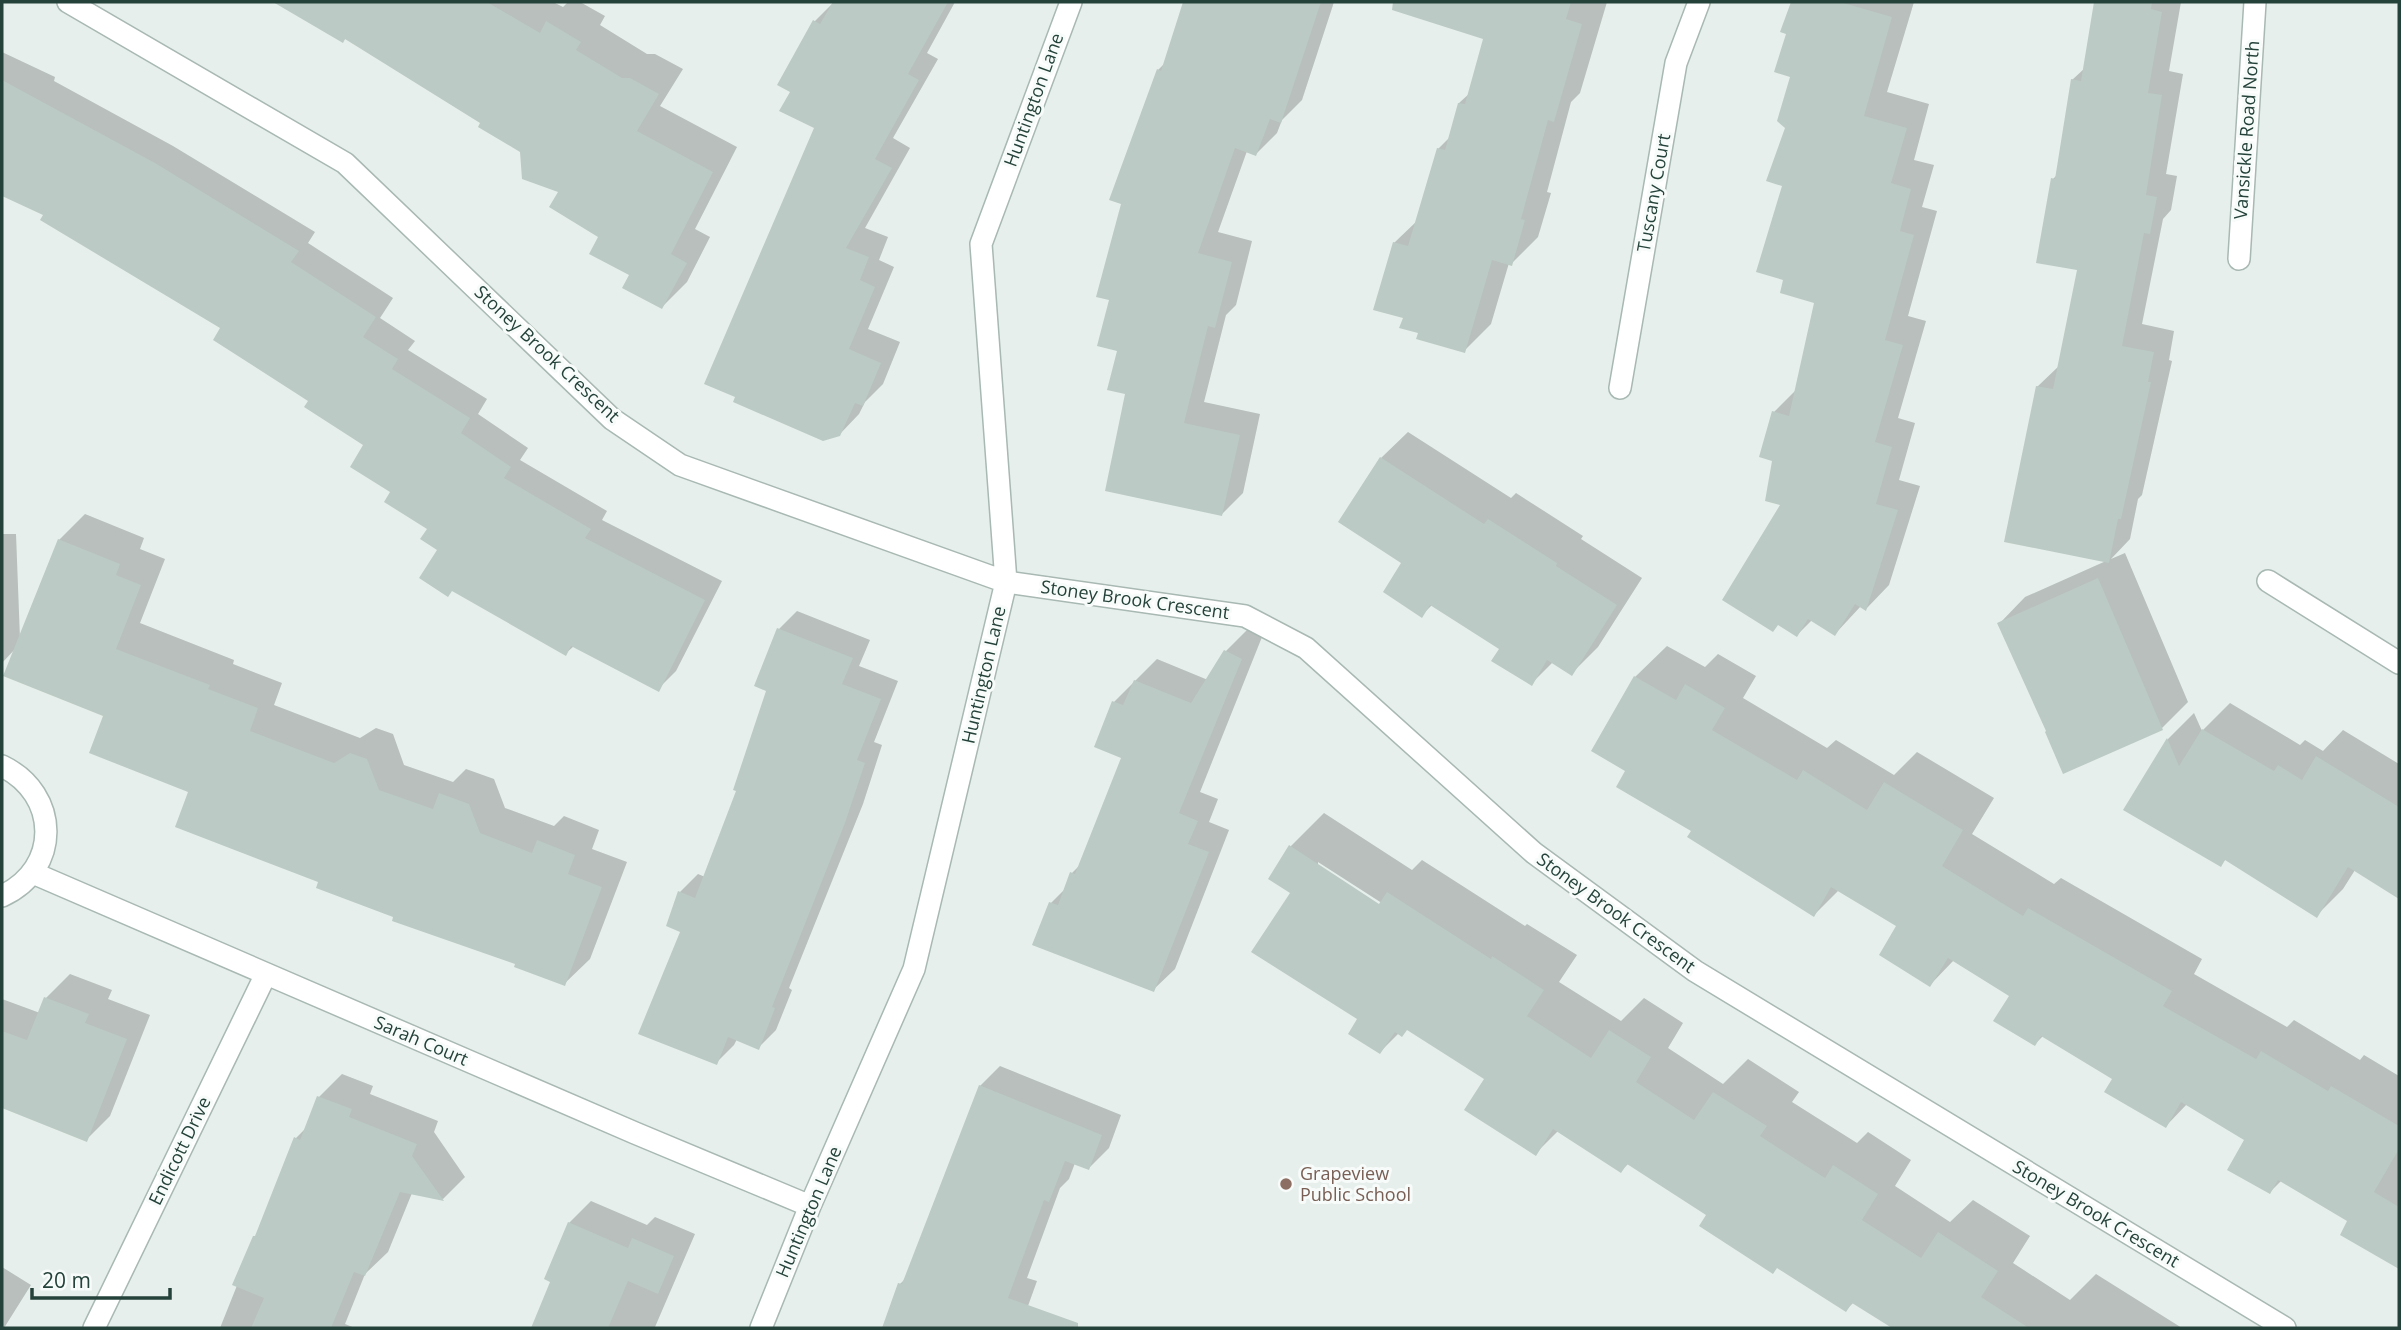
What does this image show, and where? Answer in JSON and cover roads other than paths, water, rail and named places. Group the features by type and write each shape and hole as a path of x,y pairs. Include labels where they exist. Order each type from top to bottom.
{"street":[{"name":"Stoney Brook Crescent","path":"68,2 345,163 612,419 680,465 1006,582 1245,616 1306,648 1534,853 1695,971 2285,1328"},
{"name":"Huntington Lane","path":"761,1328 810,1206 914,969 1006,582 981,244 1071,2"},
{"name":"Tuscany Court","path":"1620,388 1676,63 1699,2"},
{"name":"Vansickle Road North","path":"2239,258 2255,2"},
{"path":"2268,582 2399,663"},
{"path":"2,766 17,773 33,789 43,809 46,831 43,853 33,873 15,890 2,896"},
{"name":"Sarah Court","path":"33,873 810,1206"},
{"name":"Endicott Drive","path":"94,1328 266,974"}],"place":[{"name":"Grapeview Public School","path":"1286,1184"}]}
